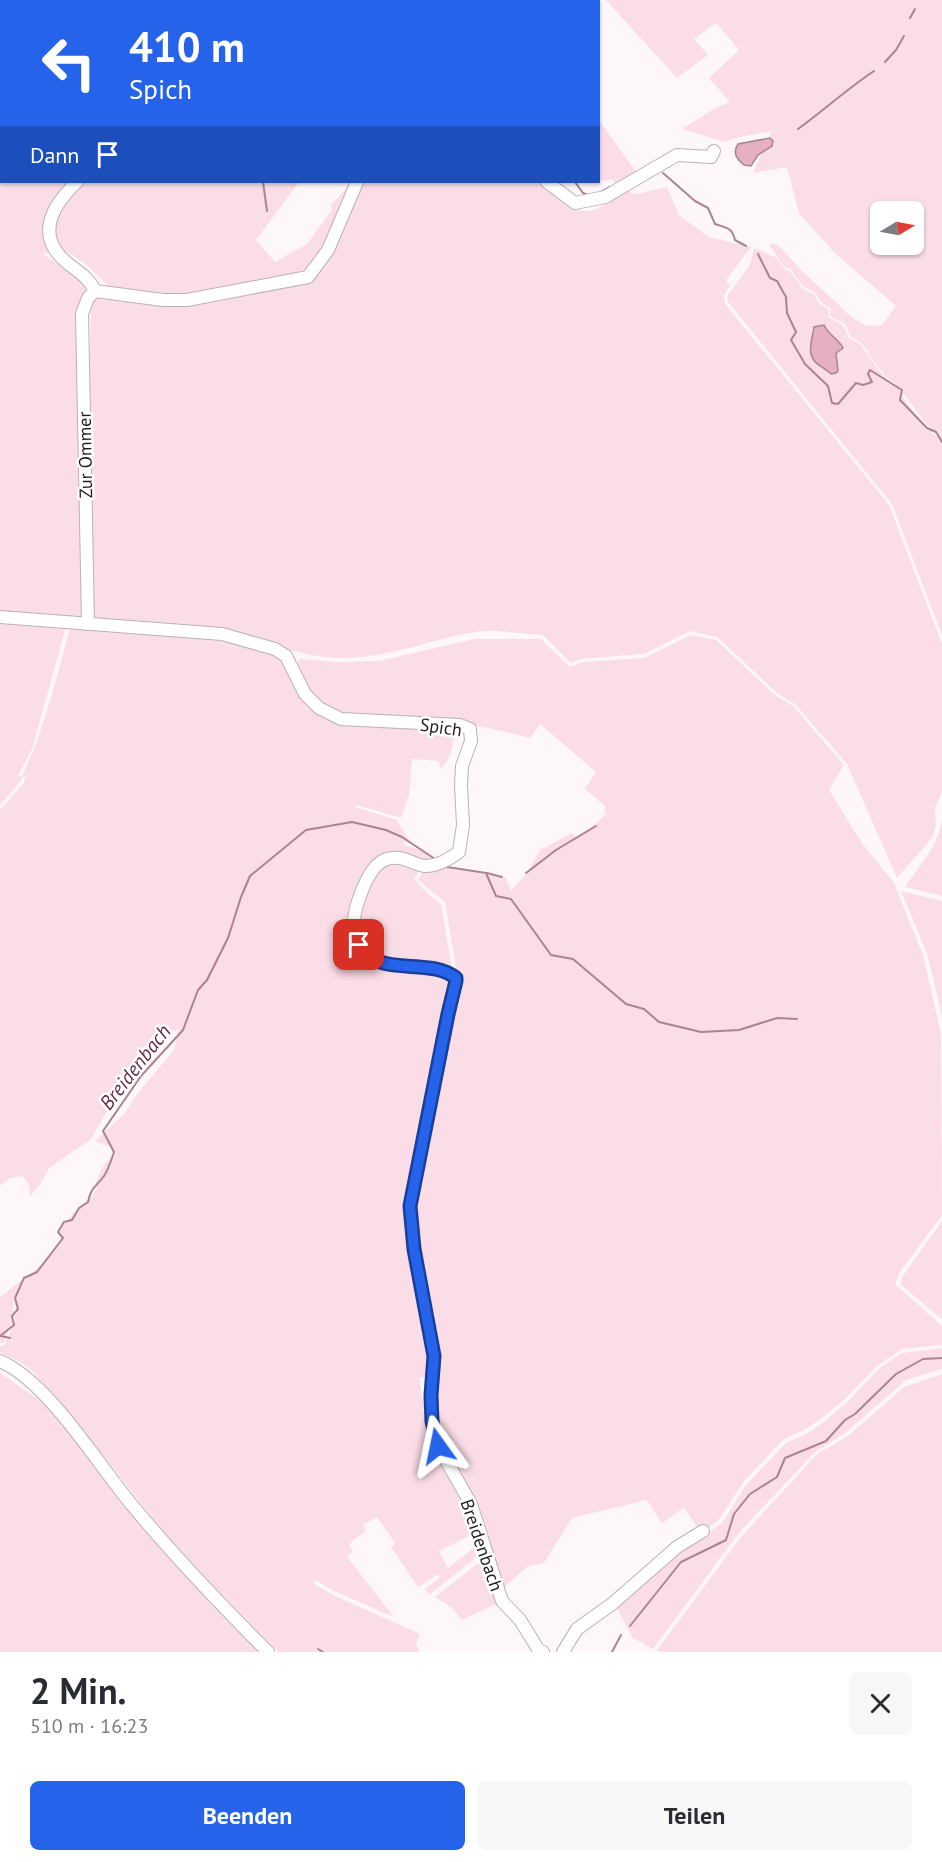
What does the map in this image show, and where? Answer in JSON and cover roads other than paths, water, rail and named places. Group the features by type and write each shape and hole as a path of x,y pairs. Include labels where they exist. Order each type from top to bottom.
{"street":[{"path":"548,183 575,203 605,197 677,155 711,157 714,151"},
{"path":"76,183 53,209 50,238 56,252 90,280 95,291 163,300 187,300 308,277 328,250 357,183"},
{"name":"Zur Ommer","path":"88,624 82,314 88,298 95,291"},
{"path":"0,617 88,624"},
{"name":"Spich","path":"88,624 222,634 275,649 286,656 305,694 320,708 341,719 460,725 470,729 471,741 462,766 463,825 459,852 437,864 424,866 398,858 386,858 378,863 369,874 354,917 359,945 363,952 372,959 386,963 436,968 448,972"},
{"name":"Breidenbach","path":"448,972 456,978 456,984 410,1206 414,1249 434,1356 432,1421 438,1446 471,1504 502,1601 520,1620 538,1649 543,1652"},
{"path":"0,1361 29,1380 69,1424 131,1504 230,1614 268,1652"},
{"path":"563,1652 576,1629 612,1604 677,1547 702,1531"}],"waterway":[{"path":"910,18 915,9"},
{"path":"885,62 896,50 904,36"},
{"path":"798,129 874,71"},
{"path":"663,173 695,201 708,208 715,224 728,229 735,240 746,246"},
{"path":"263,183 267,211"},
{"path":"576,183 583,193 588,195"},
{"path":"599,193 610,187"},
{"path":"758,254 770,278 777,281 786,297 787,313 796,332 791,340 805,364 828,386 832,403 838,404 856,383 863,385 872,382 868,374 870,370 902,390 900,400 927,428 936,432 942,442"},
{"name":"Breidenbach","path":"0,1336 14,1325 12,1316 18,1309 15,1298 24,1278 37,1272 63,1238 58,1232 64,1222 72,1220 79,1208 88,1202 92,1190 106,1173 114,1152 103,1131 141,1076 183,1030 198,990 207,980 228,938 250,876 306,830 352,822 386,830 402,837 435,859"},
{"path":"526,873 556,850 596,826"},
{"name":"Breidenbach","path":"447,867 486,873 496,896 511,899 551,955 573,959 626,1004 644,1009 659,1022 701,1032 739,1030 777,1018 797,1019"},
{"path":"487,873 502,877"},
{"path":"1,1336 10,1338"},
{"path":"630,1626 681,1562 726,1540 734,1514 750,1494 777,1477 785,1458 826,1441 845,1420 855,1414 896,1374 923,1359 942,1358"},
{"path":"612,1652 621,1635"},
{"path":"318,1649 323,1652"}]}
